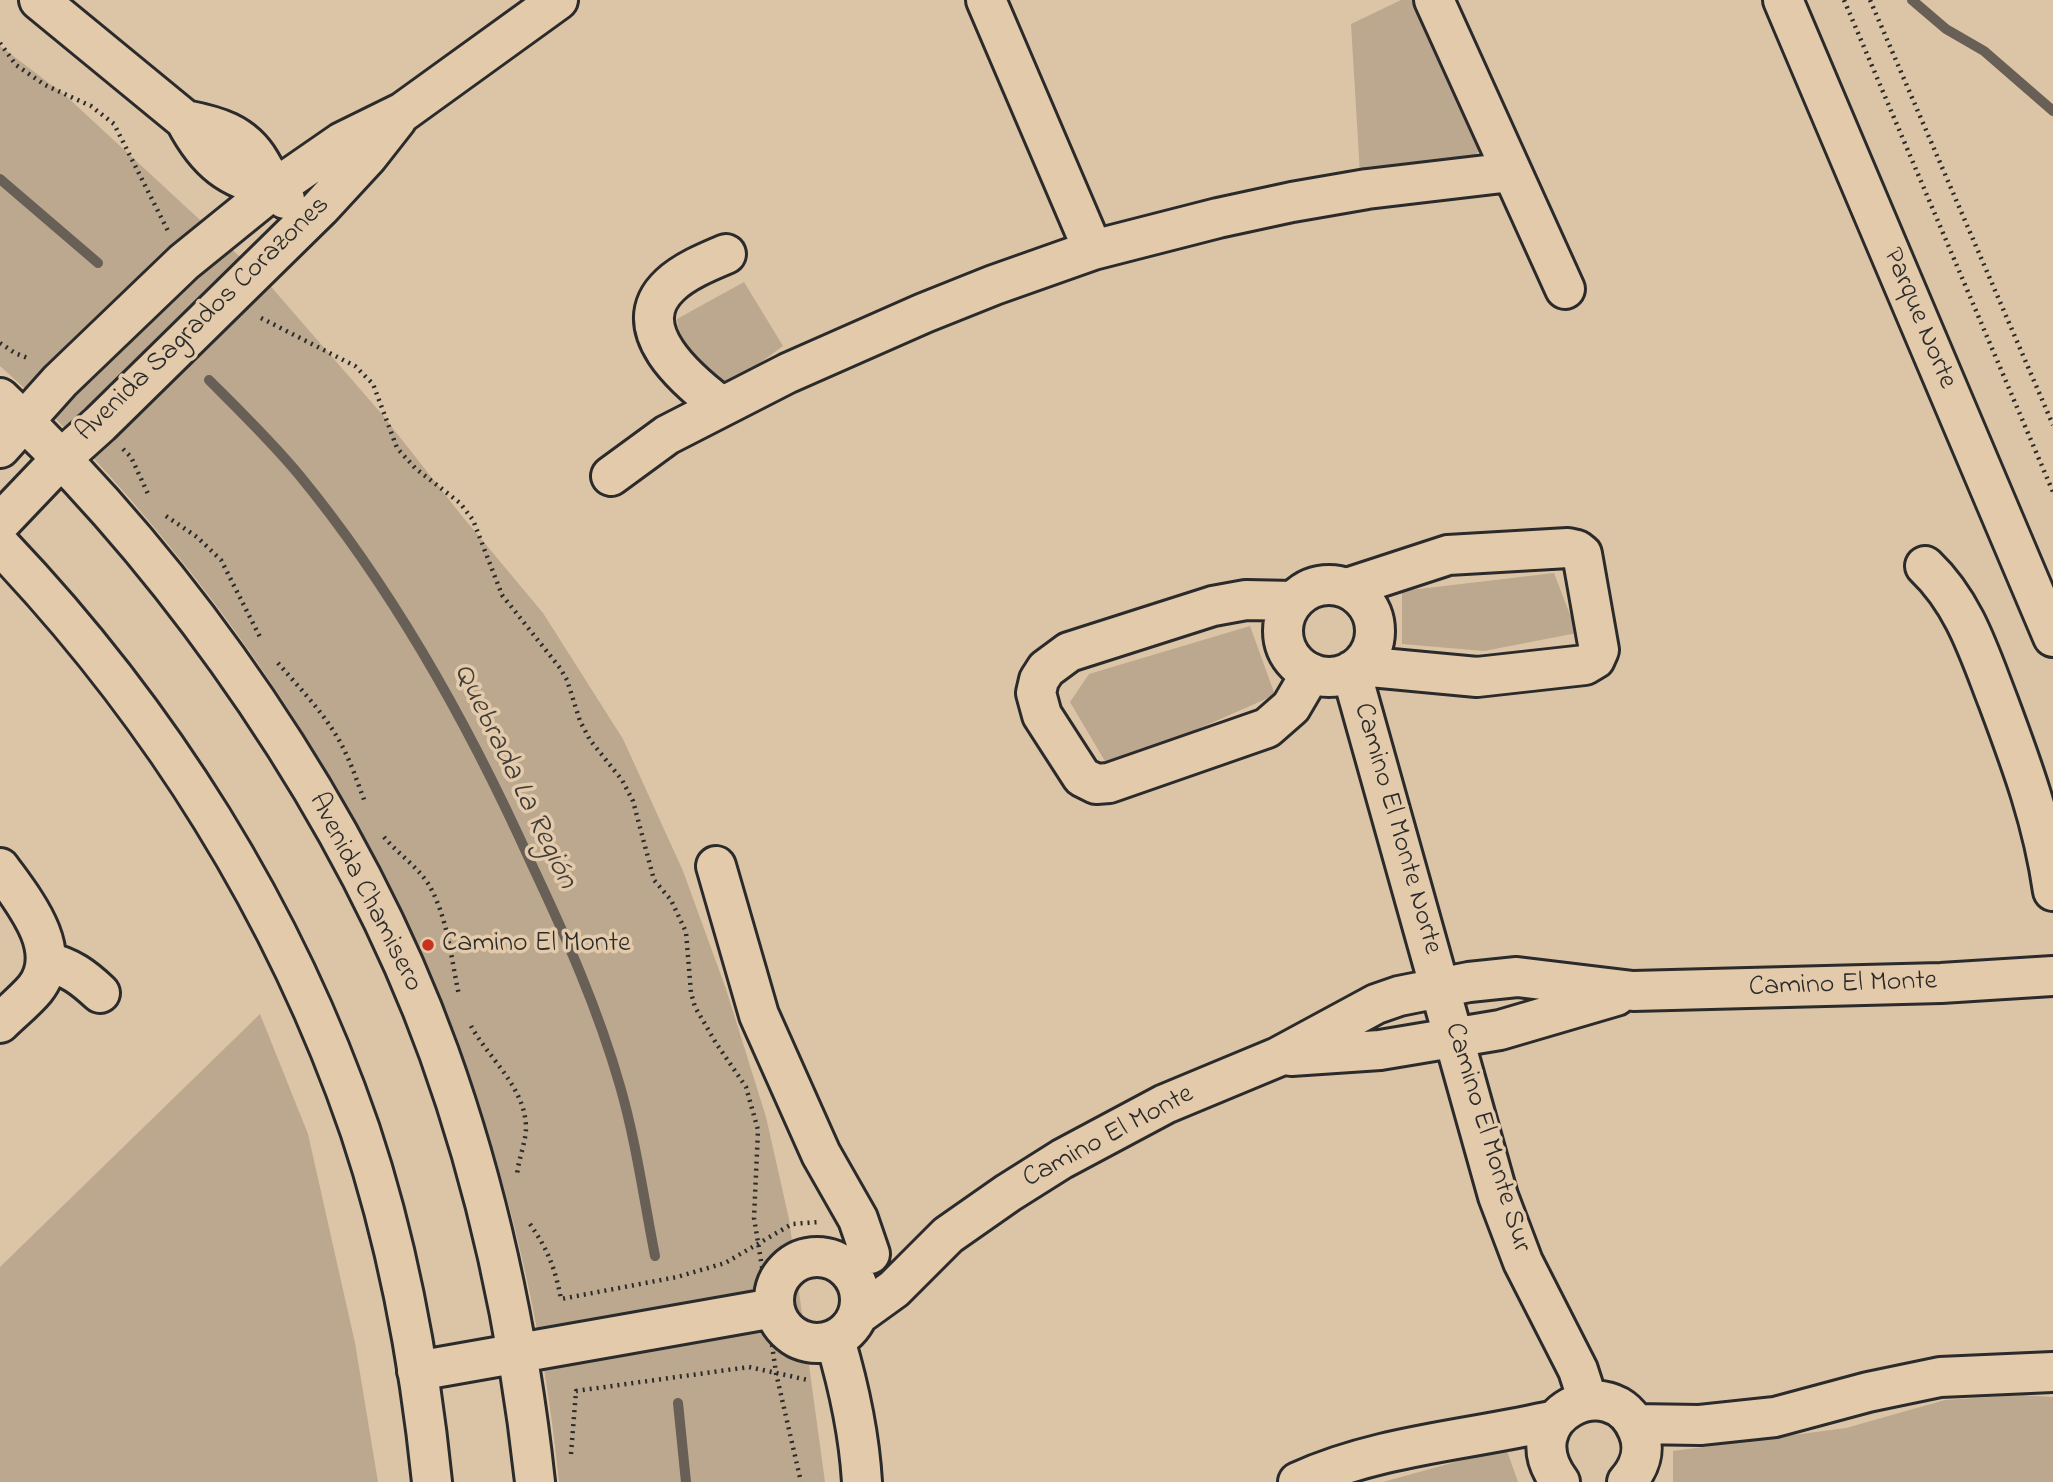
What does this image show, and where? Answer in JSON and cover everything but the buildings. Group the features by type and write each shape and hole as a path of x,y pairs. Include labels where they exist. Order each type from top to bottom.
{"street":[{"path":"39,0 185,120 212,125 246,143 259,159 274,188 307,221"},
{"path":"986,0 1093,250"},
{"path":"1434,0 1565,289"},
{"name":"Parque Norte","path":"1783,0 2053,638"},
{"name":"Avenida Sagrados Corazones","path":"0,523 61,458 100,424 307,221 344,183 402,112 534,6"},
{"name":"Avenida Sagrados Corazones","path":"8,422 60,381 184,262 274,188 342,142 402,112"},
{"path":"611,476 667,435 722,406 924,313 993,285 1093,250 1292,202 1367,188 1511,172"},
{"path":"722,406 703,392 671,360 661,345 654,322 655,308 668,286 701,265 726,254"},
{"name":"Avenida Chamisero","path":"8,422 61,458 140,549 231,666 313,791 374,904 419,1002 461,1118 496,1245 519,1354 536,1482"},
{"path":"0,545 85,639 167,747 206,806 272,925 328,1047 360,1131 397,1264 417,1371 432,1482"},
{"name":"Camino El Monte Norte","path":"1347,588 1448,555 1568,548 1577,550 1582,554 1599,650 1595,659 1585,665 1476,677 1356,668"},
{"path":"1925,566 1949,592 1969,626 2029,783 2047,848 2053,891"},
{"name":"Camino El Monte Norte","path":"1318,586 1347,588 1360,596 1370,609 1374,639 1370,653 1356,668 1338,676 1324,677 1311,673 1291,707 1267,728 1109,783 1096,784 1082,777 1042,715 1036,693 1039,680 1046,669 1069,652 1213,607 1246,600 1294,601 1318,586"},
{"path":"1294,601 1286,613 1284,641 1289,655 1299,666 1311,673"},
{"name":"Camino El Monte Norte","path":"1356,668 1440,987"},
{"path":"716,866 760,1015 816,1143 854,1244 845,1266 858,1284 860,1294 846,1327 850,1391 862,1482"},
{"path":"0,868 47,947 47,962 36,988 0,1023"},
{"path":"47,962 82,976 100,993"},
{"name":"Camino El Monte","path":"846,1327 894,1289 948,1235 1019,1186 1117,1128 1165,1104 1278,1057 1376,1004 1399,996 1492,979 1517,978 1633,991 1941,983 2053,971"},
{"name":"Camino El Monte Sur","path":"1440,987 1502,1207 1523,1262 1578,1370 1588,1401"},
{"name":"Camino El Monte","path":"1278,1057 1380,1050 1522,1025 1633,991"},
{"name":"Camino El Monte","path":"771,1309 776,1287 788,1269 798,1261 854,1244 948,1235"},
{"path":"417,1371 771,1309 784,1327 801,1340 812,1343 846,1327"},
{"path":"1635,1424 1700,1425 1775,1417 1868,1392 1940,1377 2053,1372"},
{"path":"1560,1482 1546,1459 1549,1432 1555,1420 1570,1407 1588,1401 1610,1403 1628,1415 1635,1424 1640,1435 1641,1460 1629,1482"},
{"path":"1298,1482 1399,1451 1555,1420"}],"path":[{"path":"1844,0 2053,492"},
{"path":"1870,0 2053,425"},
{"path":"0,43 16,65 45,85 91,106 114,124 184,262"},
{"path":"225,300 355,366 373,384 397,448 415,468 460,503 466,511 502,595 560,667 567,680 579,721 590,740 622,780 633,801 654,880 671,900 687,932 691,993 695,1007 746,1087 758,1130 754,1217 771,1309 776,1373 801,1482"},
{"path":"561,1299 677,1278 725,1263 792,1224 854,1244"},
{"path":"569,1462 576,1391 749,1367 776,1373"}],"shaded area":[{"path":"1401,0 1417,2 1481,149 1458,166 1360,174 1351,24"},
{"path":"0,46 66,96 266,281 380,412 543,613 623,739 683,871 726,989 766,1117 789,1219 825,1482 559,1482 542,1355 515,1229 479,1106 434,986 381,870 319,758 249,650 131,500 68,431 0,366"},
{"path":"744,282 783,346 730,385 682,353 677,319"},
{"path":"1554,573 1577,633 1484,651 1402,644 1402,591"},
{"path":"1250,626 1275,695 1109,768 1070,702 1089,674"},
{"path":"260,1014 308,1134 355,1343 378,1482 0,1482 0,1267"},
{"path":"2021,1395 2053,1397 2053,1482 1673,1482 1673,1451 1846,1428 1945,1400"},
{"path":"1506,1448 1518,1482 1383,1482"}],"waterway":[{"path":"1912,0 1946,29 1984,51 2053,111"},
{"name":"Quebrada La Región","path":"0,179 98,263"},
{"name":"Quebrada La Región","path":"209,380 289,463 368,567 429,663 483,762 557,919 602,1029 631,1128 655,1256"},
{"name":"Quebrada La Región","path":"678,1403 686,1482"}],"place":[{"name":"Camino El Monte","path":"428,945"}]}
